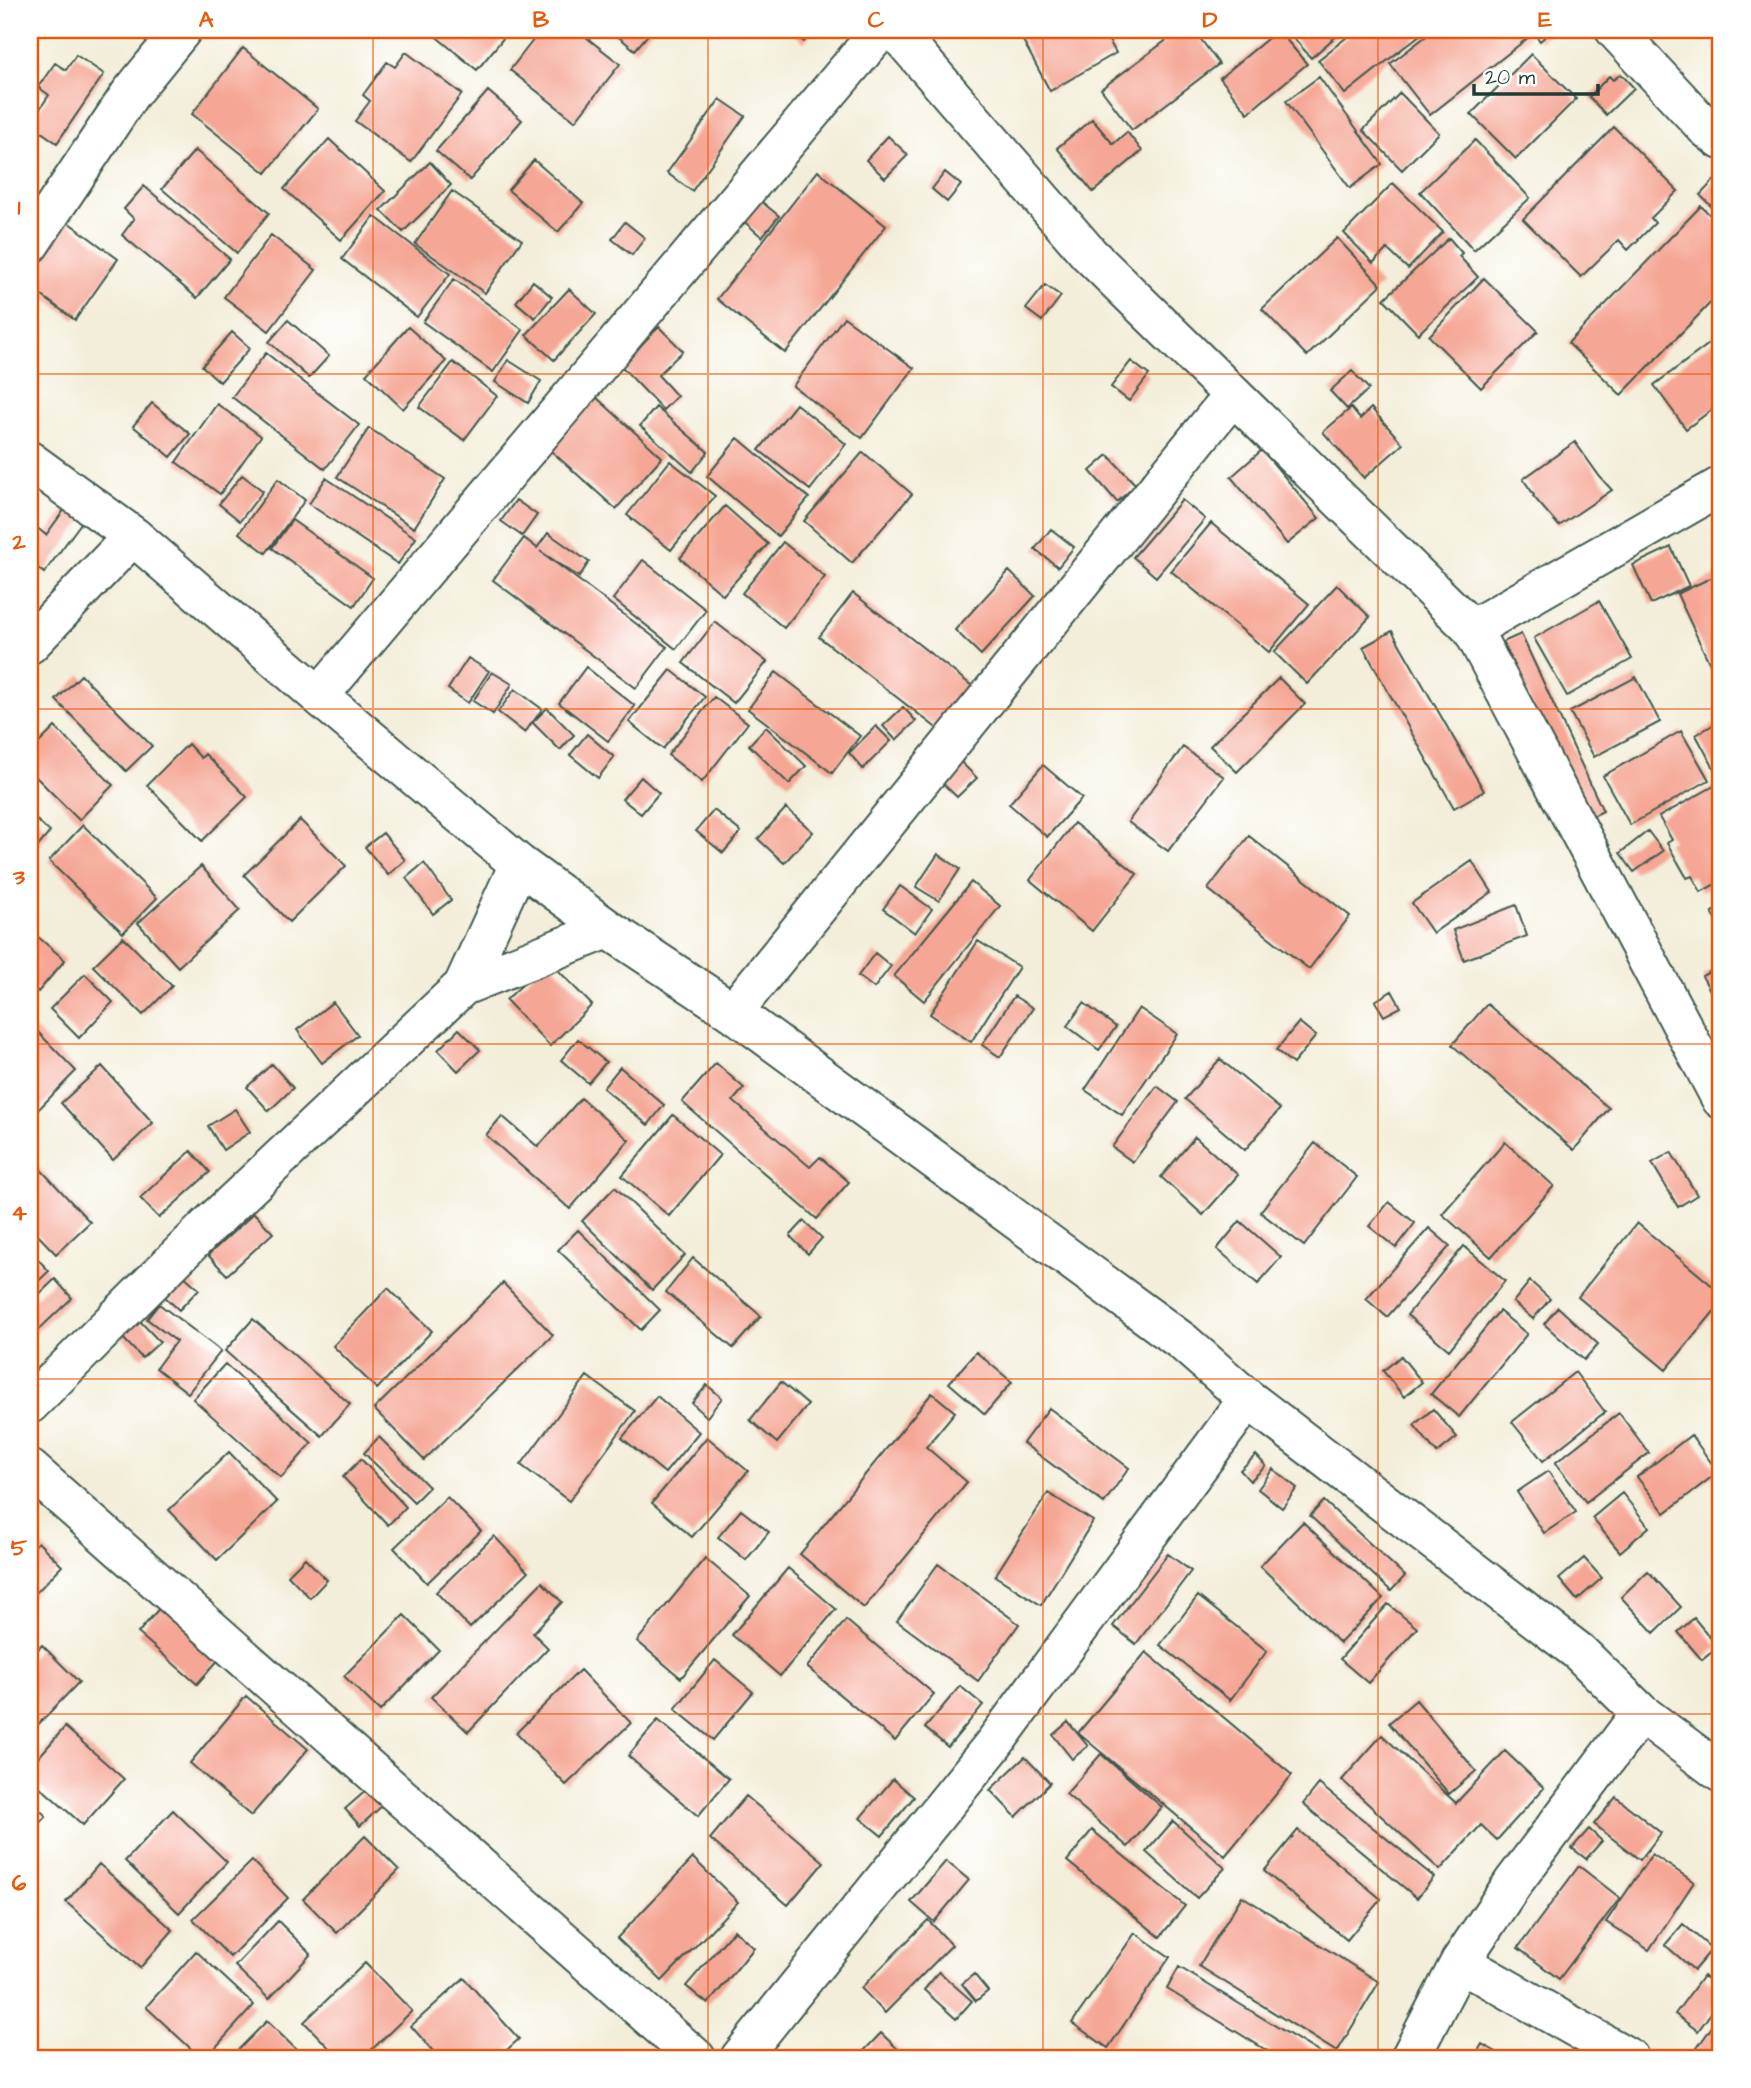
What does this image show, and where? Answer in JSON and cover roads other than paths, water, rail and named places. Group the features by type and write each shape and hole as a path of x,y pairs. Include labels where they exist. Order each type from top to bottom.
{"street":[{"path":"30,244 130,94 182,30"},
{"path":"319,696 881,30"},
{"path":"895,30 1089,254 1472,629 1721,1099"},
{"path":"1615,30 1706,128 1721,139"},
{"path":"733,1012 1233,395"},
{"path":"30,461 133,536 519,863 608,929 733,1012 1183,1342 1248,1399 1579,1652 1641,1713 1721,1773"},
{"path":"1472,629 1721,486"},
{"path":"30,644 133,536"},
{"path":"463,986 519,863"},
{"path":"30,1404 208,1226 463,986 608,929"},
{"path":"740,2058 993,1745 1248,1399"},
{"path":"30,1469 696,2058"},
{"path":"1410,2058 1460,1962 1513,1883 1641,1713"},
{"path":"1460,1962 1629,2058"}]}
